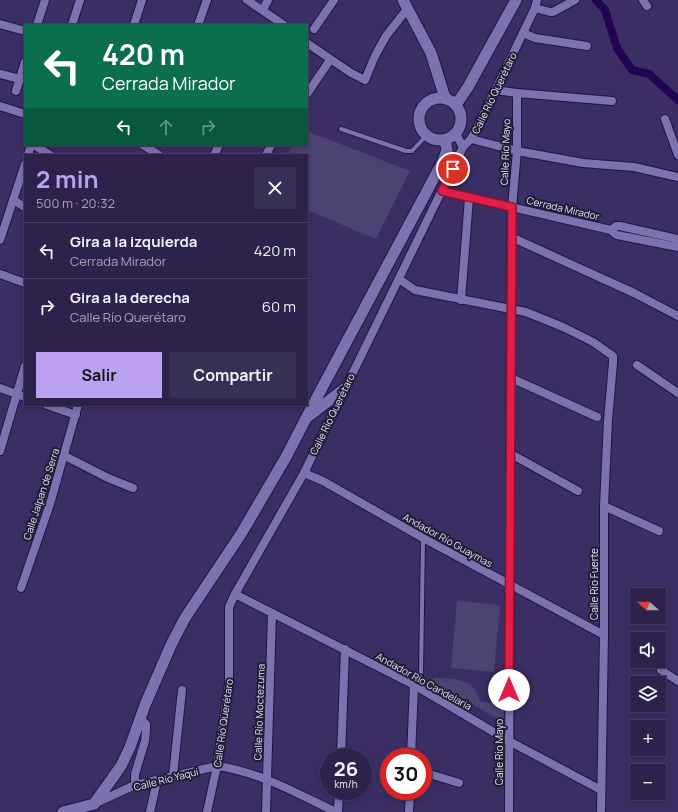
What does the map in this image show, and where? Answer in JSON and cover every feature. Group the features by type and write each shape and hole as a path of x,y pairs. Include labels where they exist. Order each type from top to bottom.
{"main road":[{"path":"456,105 468,87 516,0"},
{"path":"406,4 431,53 445,98"},
{"path":"445,98 456,105 461,116 459,129 456,134 445,140 439,141 426,136 422,131 418,119 422,107 432,99 445,98"},
{"name":"Calle Río Querétaro","path":"94,804 121,766 171,646 185,618 241,534 286,457 443,161 447,150 445,140"},
{"path":"308,416 344,389"},
{"path":"74,812 94,804"},
{"name":"Calle Río Yaqui","path":"63,812 94,804"}],"street":[{"path":"37,24 45,0"},
{"path":"72,24 80,0"},
{"path":"134,24 142,0"},
{"path":"198,24 207,0"},
{"path":"247,0 281,24"},
{"path":"263,10 268,0"},
{"path":"314,29 334,0"},
{"path":"536,4 550,12 554,12 575,0"},
{"path":"309,45 330,60 365,80 375,56 406,4"},
{"name":"Calle Río Querétaro","path":"207,812 217,766 229,684 229,607 304,473 463,147 471,139 536,4"},
{"path":"0,24 24,31"},
{"path":"523,33 535,38 587,46"},
{"path":"308,93 330,60"},
{"path":"16,91 24,65"},
{"path":"0,74 20,79"},
{"path":"495,90 612,101"},
{"name":"Calle Río Mayo","path":"509,812 512,207 518,151 517,93"},
{"path":"0,106 24,114"},
{"path":"665,119 678,155"},
{"path":"456,134 463,147"},
{"path":"471,139 518,151 582,162 634,167 678,177"},
{"path":"35,146 48,154"},
{"path":"146,146 156,150"},
{"path":"0,240 24,167"},
{"name":"Cerrada Mirador","path":"442,191 611,230 616,226 620,226 678,239"},
{"path":"461,300 469,198"},
{"path":"13,200 24,207"},
{"path":"611,230 617,235 678,246"},
{"path":"512,237 634,292 678,316"},
{"path":"0,274 24,283"},
{"path":"399,279 415,290 511,309"},
{"name":"Calle Río Fuerte","path":"511,309 526,312 563,327 592,342 612,356 613,363 608,420 604,506 604,635 601,812"},
{"path":"637,365 678,393"},
{"path":"0,451 24,369"},
{"path":"511,378 597,417"},
{"path":"0,388 24,397"},
{"path":"51,406 76,415"},
{"name":"Calle Jalpan de Serra","path":"21,588 65,456 78,406"},
{"path":"511,454 578,491"},
{"path":"65,456 108,478 133,488"},
{"name":"Andador Río Guaymas","path":"304,473 323,481 423,538 604,635"},
{"path":"604,506 659,531"},
{"name":"Andador Río Candelaria","path":"235,594 414,685 509,742 601,790"},
{"name":"Calle Río Moctezuma","path":"266,812 272,613"},
{"path":"341,748 345,649"},
{"path":"661,670 678,681"},
{"path":"411,748 414,685"},
{"path":"173,776 182,690"},
{"path":"135,785 135,774 145,741 146,731 146,724 140,718"},
{"name":"Calle Río Yaqui","path":"94,804 135,785 217,766 267,779 337,812"},
{"path":"432,775 459,783"},
{"path":"150,812 157,781"},
{"path":"337,812 338,800"},
{"path":"409,812 410,800"}],"lane":[{"path":"341,129 406,152 412,151 426,136"},
{"path":"421,675 423,538"}],"shaded area":[{"path":"308,131 410,171 376,239 308,210 308,154 288,154 292,146 308,146"},
{"path":"457,601 500,605 494,672 451,668"},
{"path":"434,678 464,681 472,686 480,701 489,703 497,699 505,685 503,729 496,728 500,720 434,682 419,686 415,684 428,682"}],"waterway":[{"path":"596,0 605,10 617,48 632,70 649,74 678,100"}],"route":[{"path":"453,169 442,191 512,207 509,690"}]}
